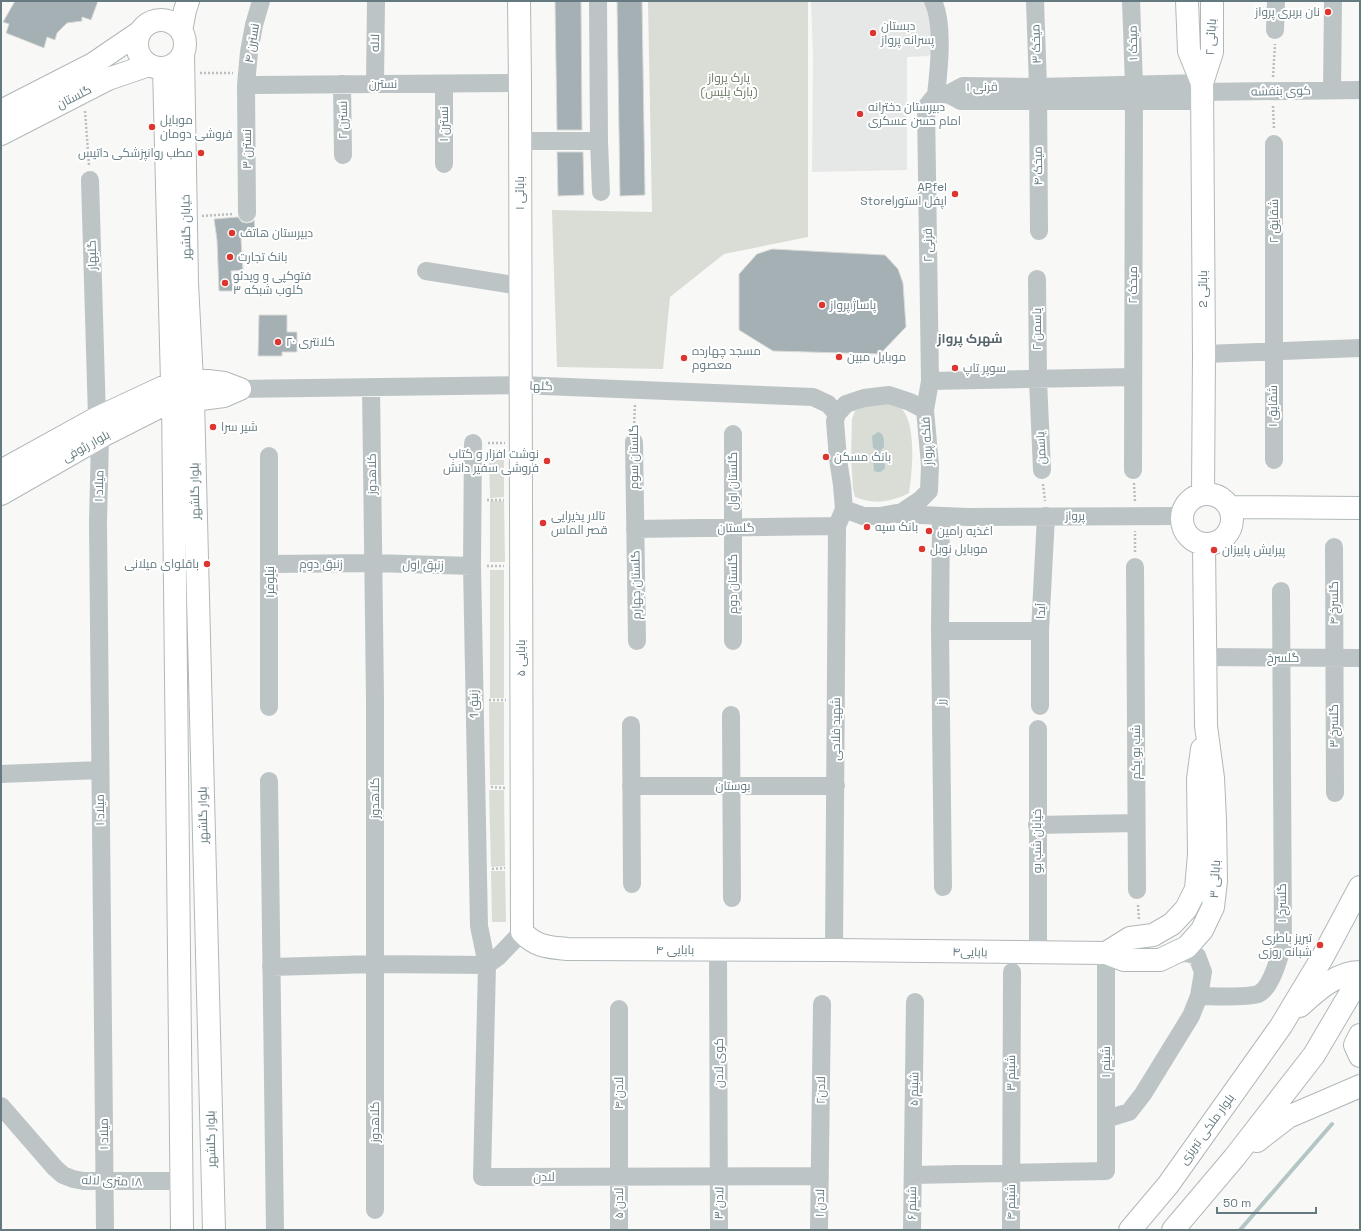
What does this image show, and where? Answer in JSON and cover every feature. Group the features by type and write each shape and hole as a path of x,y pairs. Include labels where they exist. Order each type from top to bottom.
{"main road":[{"path":"162,1 137,39 137,47 143,61 170,65 184,42 181,31 188,1"},
{"name":"بابائی ۱","path":"519,1 520,385"},
{"name":"بابائی ۲","path":"1187,1 1189,51 1202,92"},
{"name":"بابائی ۲","path":"1202,92 1212,52 1212,1"},
{"path":"146,27 160,20 168,21 181,31"},
{"name":"گلستان","path":"1,109 93,64 146,27"},
{"name":"گلستان","path":"1,134 108,79 170,65"},
{"name":"خیابان گلشهر","path":"170,65 186,218 187,284 182,391"},
{"name":"خیابان گلشهر","path":"170,65 182,391"},
{"name":"بابائی 2","path":"1202,92 1204,354 1203,494"},
{"name":"۵ بابایی","path":"520,385 522,932"},
{"path":"182,391 224,396 240,389"},
{"name":"بلوار رئوفی","path":"1,471 182,391"},
{"name":"بلوار گلشهر","path":"182,391 182,1230"},
{"name":"بلوار گلشهر","path":"182,391 214,1230"},
{"name":"بلوار رئوفی","path":"1,494 98,428"},
{"path":"1203,494 1218,496 1224,501 1231,515 1230,530 1219,542 1212,544 1204,545 1189,538 1184,531 1182,524 1184,508 1189,501 1196,496 1203,494"},
{"path":"1231,515 1360,508"},
{"path":"1231,515 1360,523"},
{"name":"بابائی ۳","path":"1106,953 1124,960 1160,960 1174,954 1187,947 1202,930 1213,907 1216,881 1215,820 1213,778 1206,726 1204,545"},
{"name":"بابائی ۳","path":"1106,953 1130,938 1153,935 1172,924 1186,909 1196,889 1199,854 1198,779 1206,726"},
{"path":"1283,1022 1322,958 1360,887"},
{"name":"بابایی ۴","path":"522,932 530,941 545,947 567,949 834,950"},
{"name":"بابایی۴","path":"834,950 1106,953"},
{"path":"1283,1022 1318,990 1351,972 1360,972"},
{"path":"1173,1230 1234,1158 1314,1055 1360,977"},
{"name":"بلوار ملکى تبریزى","path":"1130,1230 1168,1185 1283,1022"},
{"path":"1360,1035 1355,1045 1360,1056"},
{"path":"1234,1158 1288,1117 1360,1086"}],"street":[{"name":"نسترن ۴","path":"247,79 249,52 254,25 261,1"},
{"name":"لاله","path":"375,84 376,1"},
{"path":"598,1 599,142 601,192"},
{"path":"933,1 939,18 939,62 942,94"},
{"name":"میخک ۳","path":"1035,1 1038,94"},
{"name":"میخک ۱","path":"1131,1 1134,93"},
{"path":"1275,30 1276,1"},
{"path":"1332,1 1332,90"},
{"name":"نسترن","path":"247,79 342,84 520,83"},
{"name":"نسترن ٣","path":"247,79 247,213"},
{"name":"نسترن ٢","path":"342,84 343,155"},
{"name":"نسترن ١","path":"444,84 444,164"},
{"name":"قرنی ۱","path":"942,94 963,86 1038,94 1202,92"},
{"name":"کوی بنفشه","path":"1202,92 1360,90"},
{"name":"میخک ۲","path":"1133,470 1132,377 1134,93"},
{"name":"قرنی ۲","path":"925,410 930,381 926,107 942,94"},
{"name":"میخک ۴","path":"1038,94 1039,231"},
{"path":"520,141 599,142"},
{"name":"شقایق ۲","path":"1273,351 1274,144"},
{"name":"گلبهار","path":"90,180 98,428"},
{"path":"426,272 520,286"},
{"name":"یاسمن ۲","path":"1037,279 1038,380"},
{"path":"1204,354 1360,348"},
{"name":"شقایق ۱","path":"1273,351 1274,460"},
{"path":"930,381 1132,377"},
{"name":"یاسمن","path":"1038,380 1042,470"},
{"name":"گلها","path":"240,389 520,385 812,397 828,404 837,414"},
{"name":"کلاهدوز","path":"371,387 376,698 375,1210"},
{"name":"فلکه پرواز","path":"837,414 846,404 864,398 889,395 910,402 925,410 929,458 929,491"},
{"path":"837,414 835,421 844,509 863,516 880,516 902,512 920,500 929,491"},
{"name":"میلاد ۱","path":"98,428 105,1230"},
{"name":"گلستان اول","path":"733,434 733,528"},
{"name":"گلستان سوم","path":"634,442 635,529"},
{"name":"زنبق 1","path":"473,443 472,566 479,926 487,964"},
{"name":"نیلوفر۱","path":"269,456 269,707"},
{"name":"پرواز","path":"929,491 942,508 968,517"},
{"name":"شهید فلاحی","path":"834,950 837,526 844,509"},
{"name":"پرواز","path":"891,514 968,517 1135,515 1182,516"},
{"name":"رز","path":"941,516 940,632 943,887"},
{"name":"آیدا","path":"1040,706 1040,631 1046,516"},
{"name":"گلستان","path":"635,529 837,526"},
{"name":"گلستان دوم","path":"733,528 733,641"},
{"name":"گلستان چهارم","path":"635,529 637,641"},
{"name":"گلسرخ ۴","path":"1334,547 1334,658"},
{"name":"زنبق دوم","path":"270,564 373,563"},
{"name":"زنبق اول","path":"373,563 472,566"},
{"name":"شب بو یکم","path":"1135,567 1137,890"},
{"path":"1281,591 1281,658"},
{"path":"940,632 1040,631"},
{"name":"گلسرخ","path":"1206,657 1360,658"},
{"name":"گلسرخ ۱","path":"1199,996 1259,994 1269,984 1278,965 1282,945 1281,658"},
{"name":"گلسرخ ۳","path":"1334,658 1335,793"},
{"path":"731,715 732,898"},
{"path":"631,725 632,884"},
{"name":"خیابان شب بو","path":"1038,729 1038,952"},
{"path":"1,774 100,770"},
{"path":"269,781 275,1230"},
{"name":"بوستان","path":"631,786 836,786"},
{"path":"1037,825 1136,823"},
{"path":"271,967 375,964 487,964 498,957 522,932"},
{"name":"کوی لادن","path":"718,950 719,1176"},
{"name":"شبنم ۱","path":"1011,1174 1106,1172 1106,953"},
{"path":"1106,1119 1129,1112 1143,1094 1191,1016 1199,996 1203,972 1196,956 1187,953 1174,954"},
{"name":"لادن","path":"487,964 482,1178 820,1176"},
{"name":"شبنم ۳","path":"1011,1174 1012,972"},
{"name":"شبنم ۵","path":"913,1175 915,1002"},
{"name":"لادن۲","path":"820,1176 822,1004"},
{"name":"لادن ۴","path":"619,1177 620,1009"},
{"name":"١٨ متری لاله","path":"1,1106 55,1168 63,1175 72,1179 105,1182 182,1182"},
{"path":"913,1175 1011,1174"},
{"name":"شبنم ۴","path":"1011,1174 1011,1230"},
{"name":"شبنم ۶","path":"912,1230 913,1175"},
{"name":"لادن ۳","path":"719,1176 719,1230"},
{"name":"لادن ۱","path":"819,1230 820,1176"},
{"name":"لادن ۵","path":"619,1177 619,1230"}],"path":[{"path":"1274,144 1273,91 1275,30"},
{"path":"170,65 247,79"},
{"path":"84,92 90,180"},
{"path":"186,218 247,213"},
{"name":"گلستان سوم","path":"634,442 635,390"},
{"path":"473,443 520,444"},
{"name":"یاسمن","path":"1042,470 1046,516"},
{"path":"1133,470 1135,567"},
{"path":"472,500 520,500"},
{"path":"472,566 521,565"},
{"path":"474,700 521,700"},
{"path":"476,787 521,788"},
{"path":"478,869 522,868"},
{"path":"1137,890 1141,937"}],"shaded area":[{"name":"دبیرستان دخترانه امام حسن عسکری","path":"811,1 927,1 934,52 928,56 907,57 907,170 812,172 813,57"},
{"path":"878,432 882,434 884,438 884,447 881,450 885,468 879,472 874,471 873,457 875,455 875,449 873,448 872,436"}],"green space":[{"name":"پارک پرواز (پارک پلیس)","path":"648,1 808,1 808,237 724,254 670,297 663,369 557,367 552,210 652,212"},
{"path":"893,403 903,410 908,419 912,445 909,493 896,499 876,502 855,497 851,458 852,419 855,411 870,404"},
{"path":"489,449 504,449 504,497 490,498"},
{"path":"490,501 504,501 505,562 490,562"},
{"path":"490,570 504,570 504,698 490,698"},
{"path":"489,702 504,702 504,785 490,785"},
{"path":"489,790 504,790 505,866 491,867"},
{"path":"491,871 505,871 506,922 492,922"}],"building":[{"path":"15,1 98,1 91,20 82,17 82,21 67,23 57,33 55,40 47,37 44,48 6,33 9,24 3,22"},
{"path":"555,1 581,1 582,130 557,130"},
{"path":"617,1 642,1 645,195 620,196"},
{"path":"557,152 583,152 584,195 558,196"},
{"path":"238,217 242,222 247,223 254,220 255,228 241,239 243,270 231,271 233,291 219,291 217,240 214,219"},
{"name":"پاساژ پرواز","path":"772,249 885,255 898,269 903,283 906,327 880,354 773,351 739,330 739,274 757,254"},
{"name":"کلانتری ۲۰","path":"259,315 287,315 287,332 297,332 297,352 282,352 282,356 258,356"}],"waterway":[{"path":"1240,1230 1332,1124"}],"place":[{"name":"نان بربری پرواز","path":"1328,12"},
{"name":"دبستان پسرانه پرواز","path":"873,33"},
{"name":"دبیرستان دخترانه امام حسن عسکری","path":"860,114"},
{"name":"موبایل فروشی دومان","path":"152,127"},
{"name":"مطب روانپزشکی داتیس","path":"201,153"},
{"name":"APfel Store|اپفل استور","path":"955,194"},
{"name":"دبیرستان هاتف","path":"232,233"},
{"name":"بانک تجارت","path":"230,257"},
{"name":"فتوکپی و ویدئو کلوب شبکه ۳","path":"225,283"},
{"name":"پاساژ پرواز","path":"822,305"},
{"name":"کلانتری ۲۰","path":"278,342"},
{"name":"موبایل مبین","path":"839,357"},
{"name":"مسجد چهارده معصوم","path":"684,358"},
{"name":"سوپر تاپ","path":"955,368"},
{"name":"شیر سرا","path":"213,427"},
{"name":"بانک مسکن","path":"826,457"},
{"name":"نوشت افزار و کتاب فروشی سفیر دانش","path":"547,461"},
{"name":"تالار پذیرایی قصر الماس","path":"543,523"},
{"name":"بانک سپه","path":"867,527"},
{"name":"اغذیه رامین","path":"929,531"},
{"name":"موبایل نوبل","path":"922,549"},
{"name":"پیرایش پاییزان","path":"1214,550"},
{"name":"باقلوای میلانی","path":"207,564"},
{"name":"تبریز باطری شبانه روزی","path":"1320,945"}],"district":[{"name":"شهرک پرواز","path":"970,338"}]}
